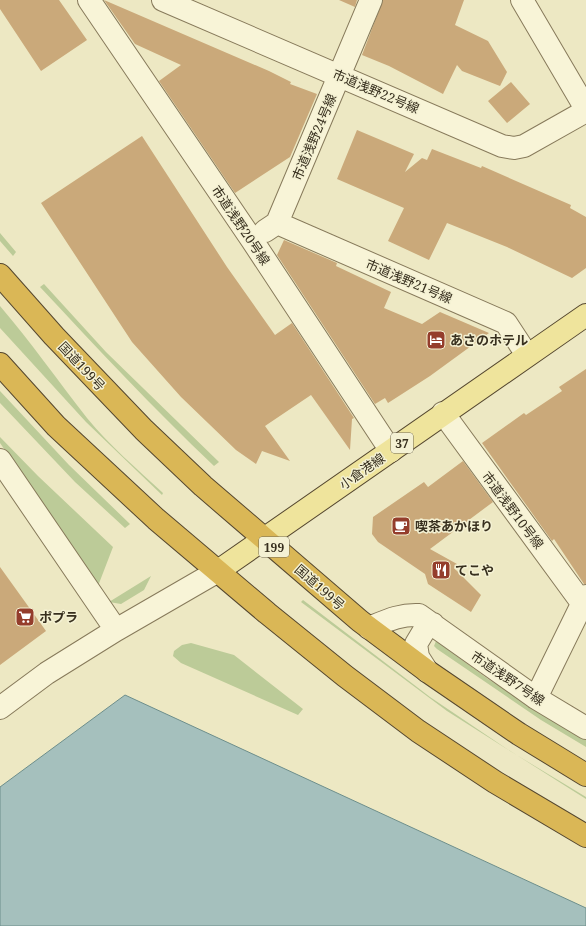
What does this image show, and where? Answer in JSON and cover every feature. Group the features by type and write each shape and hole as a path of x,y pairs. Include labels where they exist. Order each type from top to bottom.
{"highway":[{"name":"国道199号","path":"0,275 80,364 144,430 203,486 264,539 369,628 427,671 520,734 586,775"},
{"path":"0,364 56,426 156,518 218,572 345,676 418,731 494,782 586,836"}],"main road":[{"name":"小倉港線","path":"218,572 527,354 586,315"}],"street":[{"name":"市道浅野20号線","path":"89,0 252,240 391,451"},
{"name":"市道浅野22号線","path":"163,0 502,146 514,148 524,146 586,110"},
{"name":"市道浅野24号線","path":"277,223 371,0"},
{"path":"522,0 586,110"},
{"path":"252,240 277,223"},
{"name":"市道浅野21号線","path":"277,223 506,323 527,354"},
{"name":"市道浅野10号線","path":"443,413 585,601"},
{"path":"0,460 116,630"},
{"path":"0,708 47,673 116,630 218,572"},
{"path":"536,698 585,601"},
{"name":"市道浅野7号線","path":"369,628 392,618 408,614 419,615 536,698 586,728"},
{"path":"427,671 418,657 416,644 425,629 433,624"}],"green space":[{"path":"0,233 16,252 13,256 0,241"},
{"path":"44,284 106,352 219,462 214,466 148,400 40,287"},
{"path":"0,306 23,333 76,404 104,438 163,493 162,495 86,422 0,328"},
{"path":"0,391 69,465 130,524 125,528 75,482 0,403"},
{"path":"0,437 38,476 113,547 98,586 0,443"},
{"path":"151,576 144,590 121,604 109,602"},
{"path":"303,600 430,697 507,749 447,711 301,602"},
{"path":"436,641 488,679 586,740 586,747 541,720 437,649 434,646"},
{"path":"191,643 234,655 303,709 298,715 181,663 173,656 174,651 182,645"},
{"path":"514,754 586,797 586,799"}],"water":[{"path":"125,695 586,908 586,926 0,926 0,787"}],"building":[{"path":"0,0 59,0 87,40 41,71 0,9"},
{"path":"104,0 269,71 291,82 290,84 317,94 290,157 235,193 159,81 181,65 135,44"},
{"path":"339,0 357,0 355,7"},
{"path":"383,0 464,0 455,25 488,41 507,72 500,86 462,71 457,65 443,94 389,66 362,55"},
{"path":"511,82 530,104 507,123 488,101"},
{"path":"357,130 414,154 405,172 422,158 427,160 432,149 481,168 482,166 571,205 570,208 586,217 586,268 572,278 507,247 447,223 429,260 388,241 404,208 337,179"},
{"path":"142,136 227,267 275,335 292,323 354,418 352,419 350,450 311,395 265,426 290,461 262,451 256,464 236,450 181,397 132,342 41,203"},
{"path":"284,240 337,263 336,266 391,292 384,308 422,324 440,312 489,333 430,376 388,403 385,398 375,404 277,255"},
{"path":"586,369 586,584 584,584 554,539 552,541 482,443 524,413 526,415 562,391 559,387"},
{"path":"463,461 493,502 430,549 457,564 454,568 481,595 471,612 428,584 425,574 378,542 372,534 373,517 424,482 428,487"},
{"path":"0,567 46,631 0,665"}],"place":[{"name":"あさのホテル","path":"436,340"},
{"name":"喫茶あかほり","path":"401,526"},
{"name":"てこや","path":"441,570"},
{"name":"ポプラ","path":"25,617"}]}
